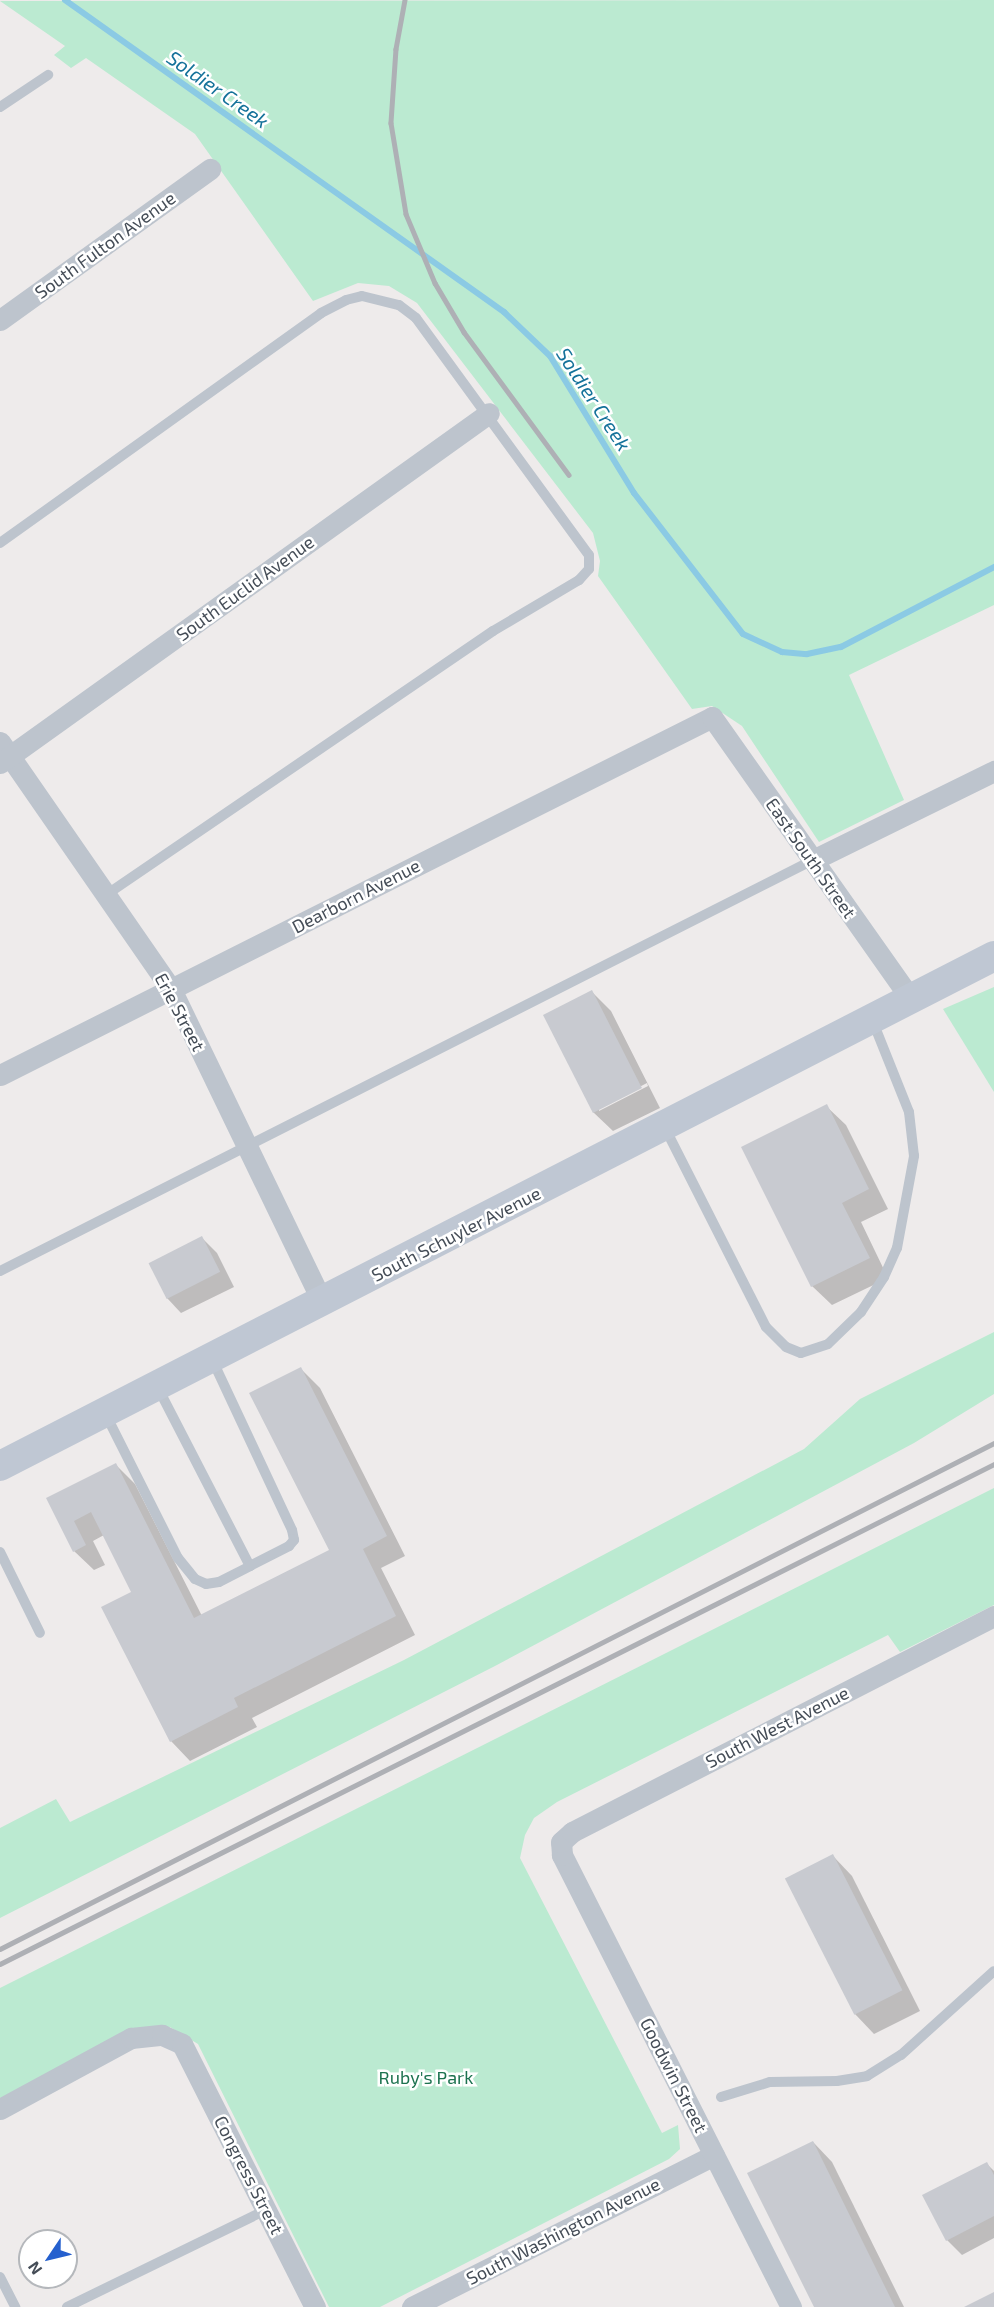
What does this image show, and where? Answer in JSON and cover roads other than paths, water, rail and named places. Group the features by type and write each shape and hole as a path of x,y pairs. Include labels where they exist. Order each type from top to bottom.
{"main road":[{"name":"South Schuyler Avenue","path":"0,1466 323,1304 994,956"}],"street":[{"name":"South Fulton Avenue","path":"0,320 210,170"},
{"name":"South Euclid Avenue","path":"3,754 489,413"},
{"name":"East South Street","path":"712,717 910,998"},
{"name":"Dearborn Avenue","path":"0,1075 712,717"},
{"name":"Erie Street","path":"3,754 171,989 323,1304"},
{"path":"813,860 994,771"},
{"name":"South West Avenue","path":"561,1842 572,1832 994,1616"},
{"name":"Goodwin Street","path":"561,1842 562,1855 791,2307"},
{"name":"Congress Street","path":"0,2109 131,2038 162,2035 182,2044 315,2307"},
{"name":"South Washington Avenue","path":"412,2307 714,2155"}],"lane":[{"path":"0,107 48,75"},
{"path":"0,543 346,300 380,299 399,305 416,318 489,413 580,538 589,555 589,569 579,580 493,631 106,895"},
{"path":"0,1271 813,860"},
{"path":"664,1126 766,1327 786,1347 801,1353 828,1344 861,1312 884,1277 897,1248 914,1156 909,1112 871,1018"},
{"path":"105,1413 178,1558 195,1579 206,1584 219,1581 250,1566 289,1546 294,1540 292,1530 212,1359"},
{"path":"157,1387 250,1566"},
{"path":"0,1552 40,1633"},
{"path":"721,2097 770,2082 837,2081 867,2076 901,2055 994,1971"},
{"path":"67,2307 266,2210"},
{"path":"0,2277 15,2307"}],"waterway":[{"name":"Soldier Creek","path":"65,0 504,312 550,356 634,493 743,634 782,652 807,654 841,647 994,567"}],"railway":[{"path":"405,0 396,49 391,123 406,214 435,283 464,332 569,475"},
{"path":"0,1949 994,1443"},
{"path":"0,1964 994,1464"}],"park label":[{"name":"Ruby's Park","path":"426,2077"}]}
